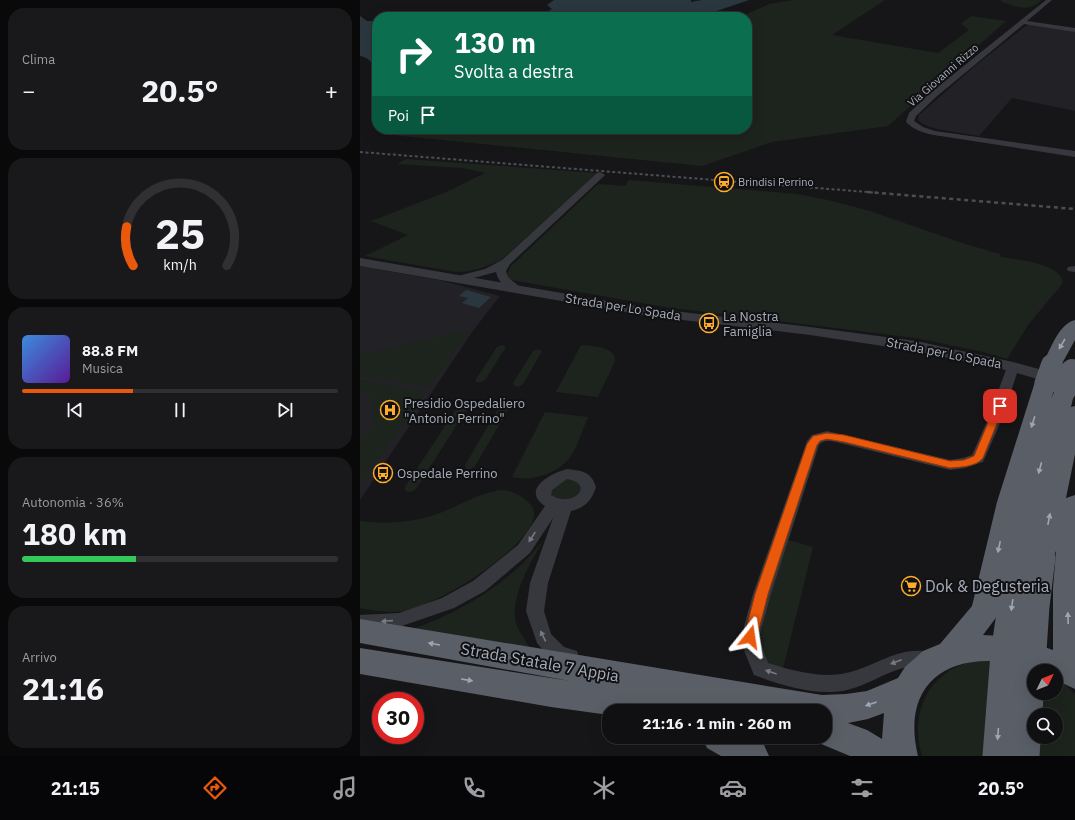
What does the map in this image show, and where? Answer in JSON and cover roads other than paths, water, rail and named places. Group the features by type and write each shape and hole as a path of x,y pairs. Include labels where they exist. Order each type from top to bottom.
{"highway":[{"path":"1025,756 1035,606 1031,555 1041,464 1064,377 1069,333 1075,326"},
{"path":"901,756 898,744 898,714 907,689 919,673 942,657 985,611 1009,502 1064,377"},
{"path":"997,756 1001,697 1012,601 1031,555 1060,466 1075,413"},
{"path":"1072,673 1067,601 1069,556 1075,504"},
{"name":"Strada Statale 7 Appia","path":"360,632 721,692 808,708 838,709 868,705 907,689"},
{"path":"942,657 978,647 1008,648 1039,656 1072,673"},
{"name":"Strada Statale 7 Appia","path":"360,661 551,693"},
{"path":"551,693 602,704"},
{"path":"551,693 637,704"},
{"path":"832,732 855,740 881,756"},
{"path":"731,744 752,756"}],"street":[{"name":"Via Giovanni Rizzo","path":"1049,0 933,95 912,115 910,122 920,129 934,133 1075,154"},
{"path":"1023,22 1075,30"},
{"path":"485,277 492,279 600,175"},
{"name":"Strada per Lo Spada","path":"360,262 458,279 485,277 516,289 648,312 863,337 916,346 1064,377"},
{"path":"503,267 502,276 506,282 516,289"},
{"path":"942,657 904,659 846,682 813,683 789,678 762,669 754,653 750,637 762,594 812,444 817,438 827,436 844,439 950,465 965,463 978,458 995,419 1013,367"},
{"path":"360,622 399,620 448,603 479,586 524,549 559,505 539,583 536,611 543,638 558,654 580,660 643,668 678,675 709,683 721,692"}],"railway":[{"path":"360,152 880,193"},
{"path":"867,192 1075,209"}],"place":[{"name":"Brindisi Perrino","path":"724,182"},
{"name":"La Nostra Famiglia","path":"709,323"},
{"name":"Presidio Ospedaliero \"Antonio Perrino\"","path":"390,410"},
{"name":"Ospedale Perrino","path":"383,473"},
{"name":"Dok & Degusteria","path":"911,586"}]}
